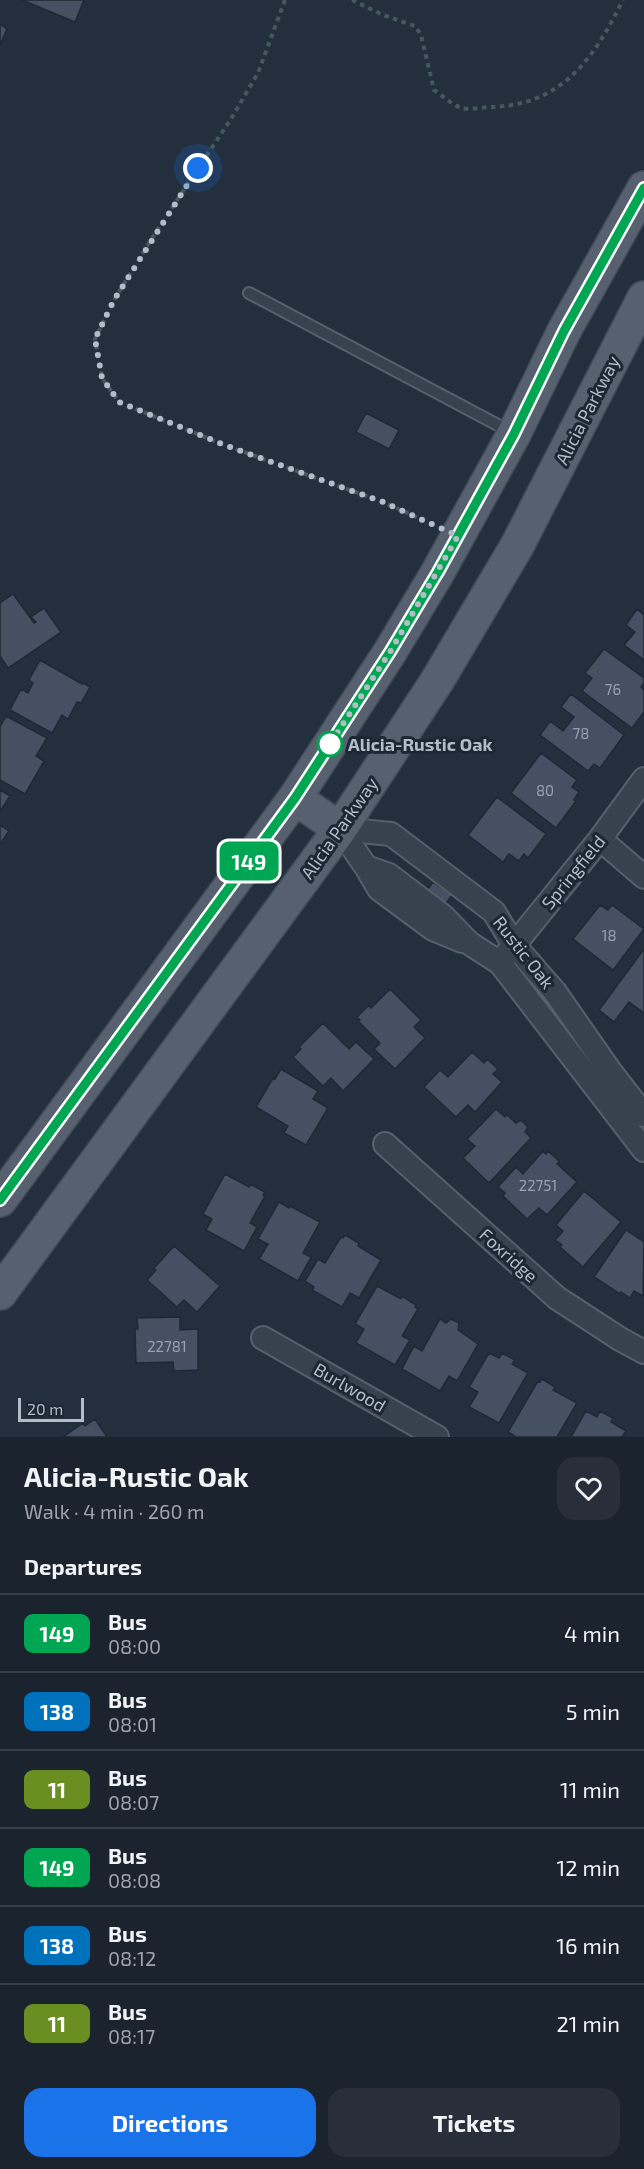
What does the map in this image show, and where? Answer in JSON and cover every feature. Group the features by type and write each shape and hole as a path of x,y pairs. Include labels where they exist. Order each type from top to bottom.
{"main road":[{"path":"0,1200 295,798 390,652 514,434 564,331 644,188"},
{"name":"Alicia Parkway","path":"0,1293 340,829 437,681 517,546 644,298"},
{"path":"295,798 340,829"}],"street":[{"name":"Springfield","path":"500,963 600,839 644,779"},
{"name":"Rustic Oak","path":"340,829 379,889 433,929 469,943 500,963 644,1150"},
{"name":"Rustic Oak","path":"340,829 391,834 494,912 514,945 555,992 610,1071 644,1114"},
{"path":"600,839 644,877"},
{"name":"Rustic Oak","path":"366,867 389,875 443,916 469,943"},
{"path":"453,926 474,897"},
{"name":"Foxridge","path":"385,1143 557,1298 644,1352"},
{"name":"Burlwood","path":"263,1338 437,1437"}],"lane":[{"path":"249,293 514,434"}],"path":[{"path":"285,0 258,73 114,300 95,339 102,378 119,402 227,446 383,502 458,536"},
{"path":"352,0 383,15 415,26 421,35 434,90 461,108 515,106 556,89 584,64 610,26 623,0"}],"building":[{"path":"22,0 84,0 75,22"},
{"path":"0,24 7,29 0,45"},
{"path":"366,413 399,430 389,449 356,432"},
{"path":"13,594 34,623 36,622 31,617 44,608 61,632 8,668 0,656 0,603"},
{"path":"637,609 644,615 644,660 624,645 635,632 626,625"},
{"path":"604,649 644,678 641,687 644,690 644,712 632,728 582,691 592,678 585,673"},
{"path":"40,660 90,687 81,703 77,702 68,719 62,715 52,733 10,710 21,689 28,693 33,683 29,680"},
{"path":"571,694 624,735 600,768 594,764 588,771 540,735 550,721 563,731 574,717 561,707"},
{"path":"6,716 47,738 36,756 44,761 25,794 0,780 0,727"},
{"path":"541,753 577,780 572,787 579,792 574,800 576,801 556,828 511,793"},
{"path":"0,790 10,796 1,810 0,809"},
{"path":"497,797 546,834 528,858 524,854 519,861 509,854 503,862 468,835"},
{"path":"0,825 9,831 0,844"},
{"path":"433,882 452,895 445,905 426,892"},
{"path":"600,905 608,910 612,905 644,929 613,970 573,939"},
{"path":"644,949 644,1013 629,1002 614,1022 599,1010"},
{"path":"390,989 421,1020 414,1027 425,1038 395,1069 374,1049 380,1043 358,1021 360,1020 357,1017 369,1005 371,1008"},
{"path":"323,1023 349,1049 356,1042 374,1059 343,1091 331,1078 323,1086 293,1057 301,1049 299,1047"},
{"path":"472,1052 484,1063 487,1059 498,1069 493,1074 502,1082 475,1112 468,1105 456,1117 424,1087 440,1070 448,1077"},
{"path":"281,1069 318,1091 313,1099 328,1108 306,1145 284,1133 288,1126 256,1107"},
{"path":"496,1109 516,1123 521,1120 528,1127 525,1132 531,1138 489,1183 463,1158 475,1146 467,1139"},
{"path":"543,1151 546,1154 548,1151 559,1161 557,1164 577,1182 547,1215 539,1208 527,1219 503,1196 505,1193 498,1187 516,1167 523,1174"},
{"path":"225,1174 249,1187 250,1184 265,1192 250,1223 257,1227 244,1251 206,1230 212,1219 203,1214"},
{"path":"584,1191 621,1222 583,1267 555,1240 563,1231 556,1225"},
{"path":"279,1202 320,1222 303,1253 311,1257 298,1281 259,1259 268,1244 258,1239"},
{"path":"626,1230 644,1242 643,1296 634,1291 630,1298 594,1277"},
{"path":"345,1235 381,1260 359,1298 350,1293 342,1307 312,1290 314,1287 305,1281 318,1259 325,1263 341,1237"},
{"path":"174,1246 220,1286 197,1312 184,1300 177,1307 147,1280 156,1270 154,1268"},
{"path":"377,1286 401,1299 402,1296 416,1305 418,1309 402,1336 410,1340 395,1365 356,1343 364,1329 355,1324"},
{"path":"180,1317 180,1330 198,1329 198,1370 174,1371 173,1362 136,1363 137,1318"},
{"path":"440,1319 446,1323 451,1319 459,1323 458,1330 478,1344 457,1381 449,1376 440,1391 402,1369 414,1346 422,1351"},
{"path":"489,1353 499,1358 502,1353 515,1360 512,1364 528,1373 499,1423 469,1407 478,1392 469,1387"},
{"path":"542,1379 555,1387 553,1390 577,1403 557,1437 516,1437 508,1432 538,1381"},
{"path":"586,1411 597,1417 600,1411 613,1418 611,1422 626,1431 622,1437 571,1437"},
{"path":"95,1419 107,1437 63,1437 83,1423 85,1426"}],"bus line":[{"name":"149","path":"0,1200 295,798 390,652 438,572 514,434 564,331 644,188"}],"place":[{"name":"Alicia-Rustic Oak","path":"330,744"}],"route":[{"path":"198,168 114,300 95,339 102,378 119,402 227,446 383,502 458,536 390,652 330,744"}]}
